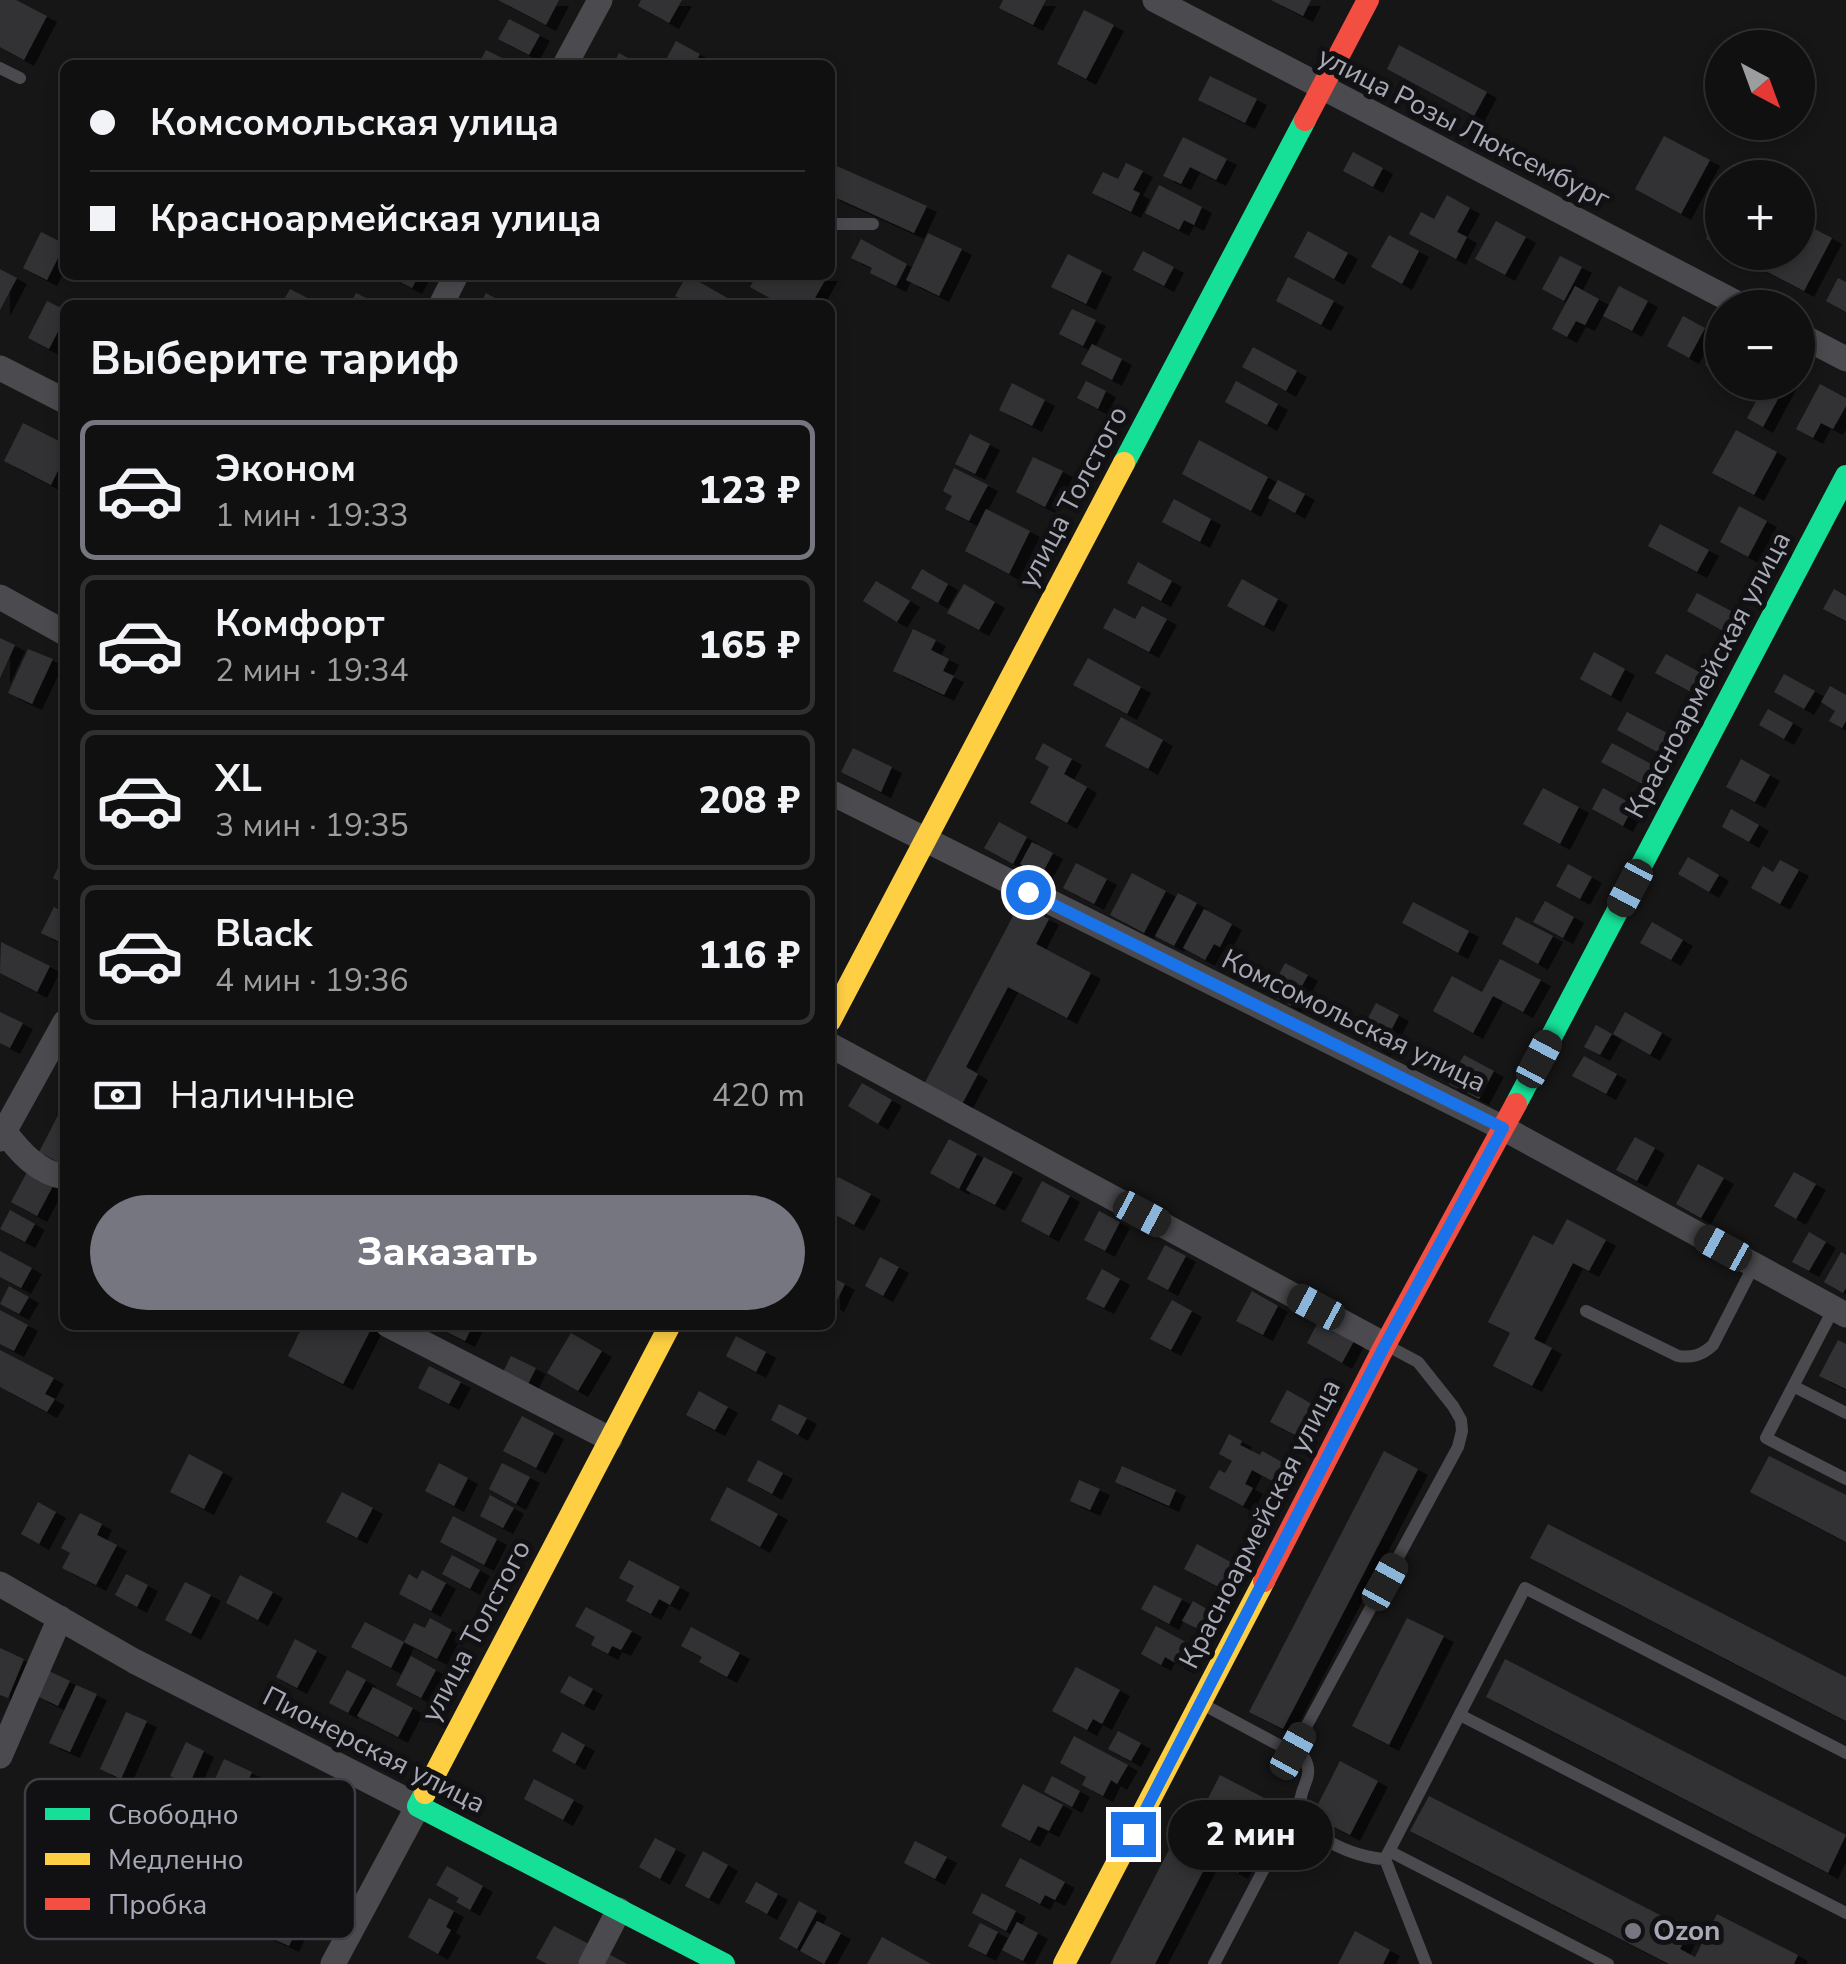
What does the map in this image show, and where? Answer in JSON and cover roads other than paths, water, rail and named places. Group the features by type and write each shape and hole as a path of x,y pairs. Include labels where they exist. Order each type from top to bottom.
{"street":[{"path":"569,60 600,0"},
{"name":"улица Розы Люксембург","path":"1155,0 1711,290"},
{"name":"улица Толстого","path":"835,1012 1368,0"},
{"path":"1815,343 1846,359"},
{"path":"0,368 60,398"},
{"name":"Красноармейская улица","path":"1064,1964 1385,1345 1846,476"},
{"path":"0,598 60,629"},
{"name":"Комсомольская улица","path":"835,795 1503,1128 1840,1311"},
{"path":"60,1031 2,1136 38,1166 60,1176"},
{"path":"835,1048 1385,1345"},
{"path":"398,1330 610,1440"},
{"name":"улица Толстого","path":"355,1922 667,1330"},
{"name":"Пионерская улица","path":"0,1584 134,1661 724,1964"},
{"path":"0,1756 60,1618"},
{"path":"591,1964 619,1910"},
{"name":"улица Толстого","path":"332,1964 346,1939"}],"lane":[{"path":"0,68 20,78"},
{"path":"835,224 873,224"},
{"path":"1586,1312 1678,1356 1690,1358 1713,1345 1754,1265"},
{"path":"1840,1311 1766,1438 1846,1479"},
{"path":"1293,1751 1458,1447 1462,1432 1453,1406 1418,1362 1385,1345"},
{"path":"1793,1386 1846,1413"},
{"path":"1426,1964 1387,1855 1525,1588 1846,1753"},
{"path":"1202,1704 1293,1751 1305,1759 1309,1774 1301,1797 1214,1964"},
{"path":"1460,1715 1846,1914"},
{"path":"1301,1797 1304,1815 1324,1838 1344,1851 1359,1856 1387,1855 1608,1964"}],"place":[{"name":"Ozon","path":"1633,1931"}]}
